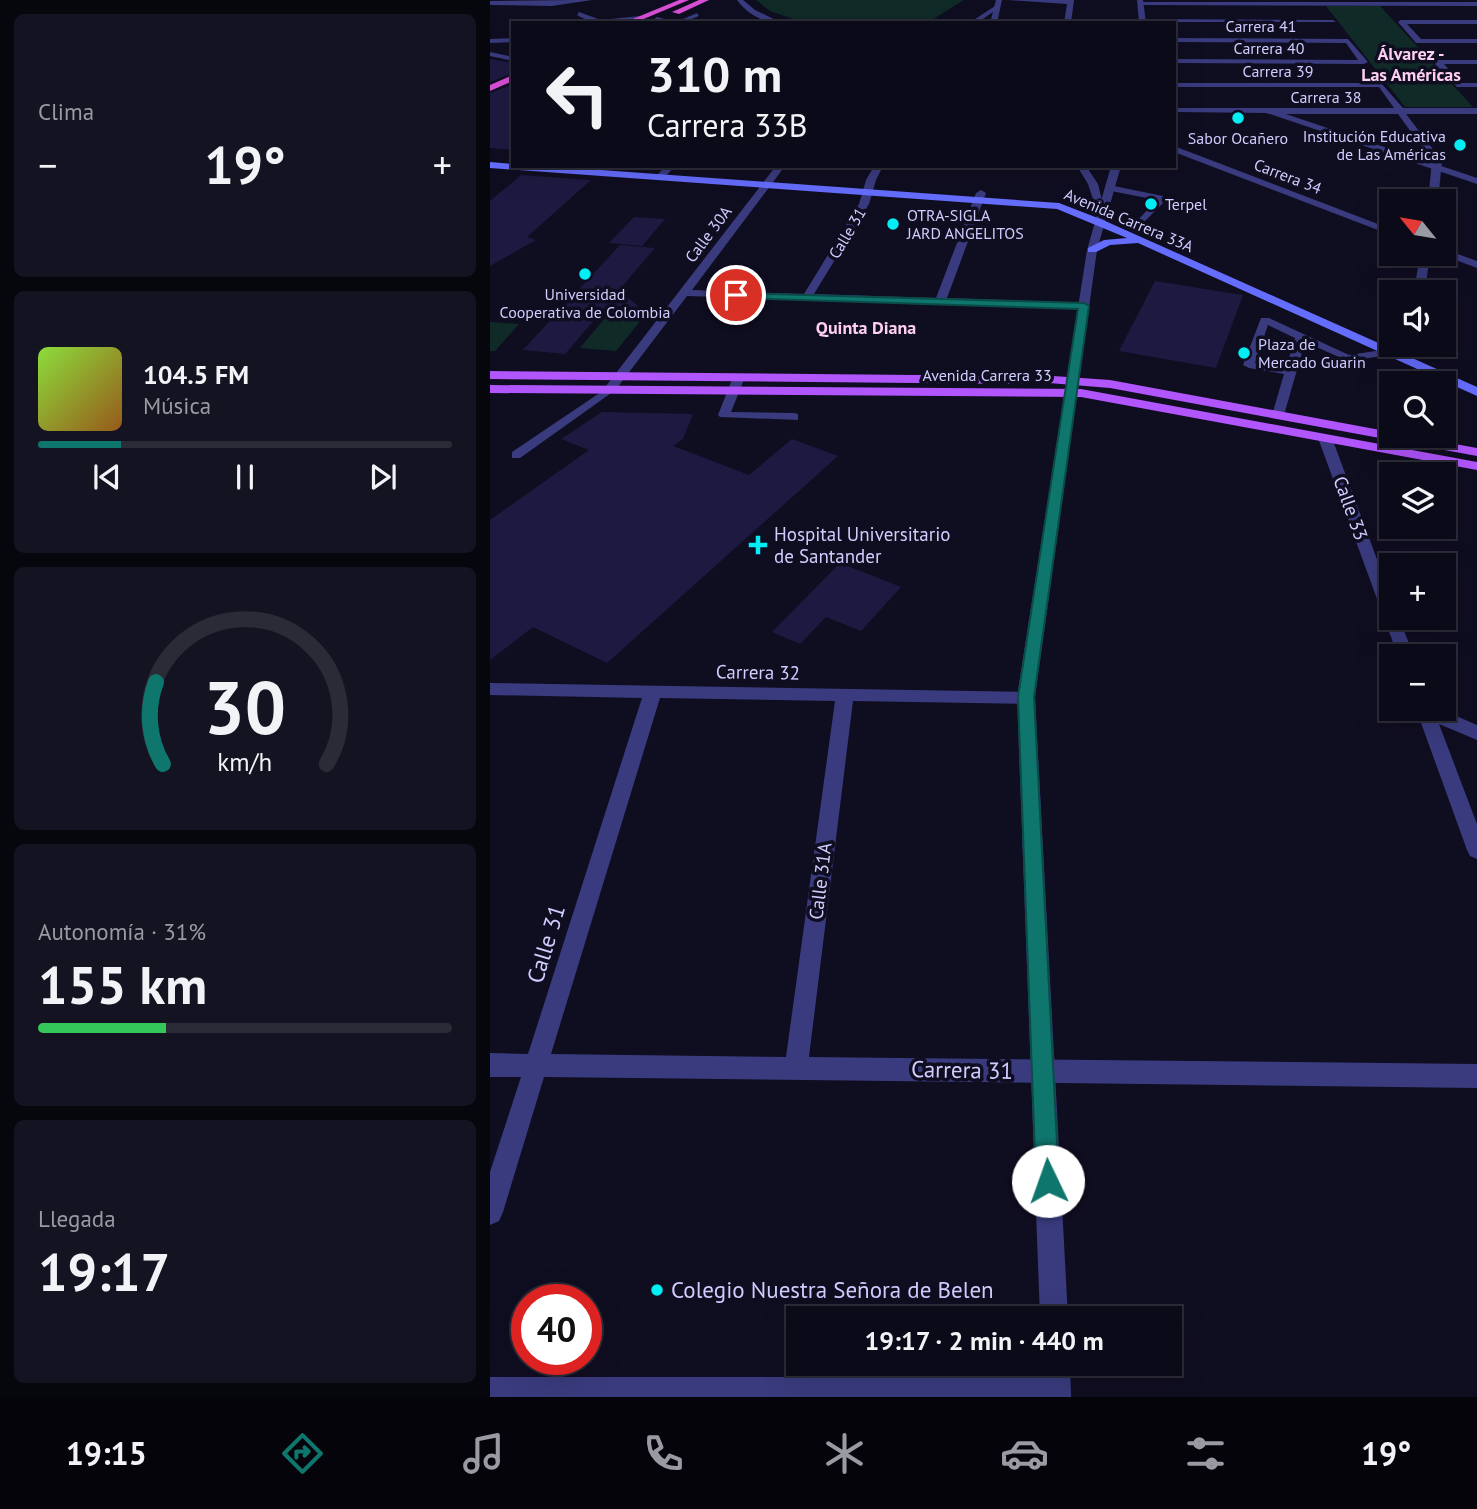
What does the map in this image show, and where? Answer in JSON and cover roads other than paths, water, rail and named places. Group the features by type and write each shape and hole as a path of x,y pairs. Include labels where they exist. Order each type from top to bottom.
{"highway":[{"path":"632,21 685,0"},
{"path":"653,21 705,0"},
{"path":"490,77 511,69"},
{"path":"490,88 511,79"}],"main road":[{"path":"490,158 511,160"},
{"name":"Avenida Carrera 33A","path":"490,165 511,166"},
{"name":"Avenida Carrera 33A","path":"553,168 666,171"},
{"name":"Avenida Carrera 33A","path":"629,168 980,196 1051,205 1136,227 1379,336"},
{"name":"Avenida Carrera 33A","path":"1100,216 1147,243 1379,337"},
{"path":"1092,250 1115,241 1147,243"},
{"name":"Avenida Carrera 33A","path":"1419,357 1477,392"},
{"name":"Avenida Carrera 33A","path":"1426,357 1477,379"},
{"name":"Avenida Carrera 33","path":"490,374 739,377 1072,387 1111,397 1477,466"},
{"name":"Avenida Carrera 33","path":"490,388 734,390 1072,387 1110,384 1477,452"}],"street":[{"path":"740,0 749,9 775,21"},
{"path":"1011,0 1071,1 1067,21"},
{"path":"1143,21 1140,2 1477,4"},
{"path":"994,21 998,4"},
{"path":"1176,22 1333,22 1320,4"},
{"path":"1477,22 1401,22 1419,41 1477,41"},
{"name":"Carrera 41","path":"1176,40 1348,41 1364,62"},
{"name":"Carrera 40","path":"1176,61 1364,62"},
{"path":"1477,62 1438,62 1460,85 1477,85"},
{"name":"Carrera 39","path":"1176,85 1381,85 1401,111"},
{"name":"Carrera 38","path":"1176,110 1477,111"},
{"path":"1268,111 1477,181"},
{"path":"1401,111 1435,158 1437,167 1434,189"},
{"name":"Carrera 34","path":"1176,150 1379,227"},
{"name":"Calle 30A","path":"610,389 779,168"},
{"name":"Calle 31","path":"807,297 864,204 878,168"},
{"path":"1082,168 1093,184 1100,216"},
{"path":"1053,1306 1026,697 1092,250 1115,168"},
{"path":"940,301 980,196"},
{"path":"1456,257 1477,265"},
{"path":"683,293 1084,306"},
{"name":"Calle 33","path":"1325,438 1379,585"},
{"name":"Carrera 32","path":"490,689 1026,697"},
{"name":"Calle 31","path":"490,1212 653,691"},
{"name":"Calle 31A","path":"796,1068 845,694"},
{"path":"1429,721 1477,850"},
{"path":"1451,721 1477,733"},
{"name":"Carrera 31","path":"490,1065 1477,1076"},
{"path":"490,1391 1056,1384"}],"lane":[{"path":"490,3 561,4 589,0"},
{"path":"544,4 575,21"},
{"path":"561,4 589,19 603,21"},
{"path":"975,21 998,4"},
{"path":"679,21 698,15"},
{"path":"618,21 640,18"},
{"path":"490,41 511,41"},
{"path":"493,54 511,42"},
{"path":"493,54 511,58"},
{"path":"1109,188 1163,199 1136,227"},
{"path":"1290,372 1249,365 1265,320 1348,358 1379,351"},
{"path":"1278,415 1301,336"},
{"path":"739,377 724,415 794,417"},
{"path":"516,455 610,389"}],"place":[{"name":"Sabor Ocañero","path":"1238,118"},
{"name":"Institución Educativa de Las Américas","path":"1460,145"},
{"name":"Terpel","path":"1151,204"},
{"name":"OTRA-SIGLA JARD ANGELITOS","path":"893,224"},
{"name":"Universidad Cooperativa de Colombia","path":"585,274"},
{"name":"Plaza de Mercado Guarin","path":"1244,353"},
{"name":"Hospital Universitario de Santander","path":"758,545"},
{"name":"Colegio Nuestra Señora de Belen","path":"657,1290"}],"district":[{"name":"Álvarez - Las Américas","path":"1411,64"},
{"name":"Quinta Diana","path":"866,328"}]}
